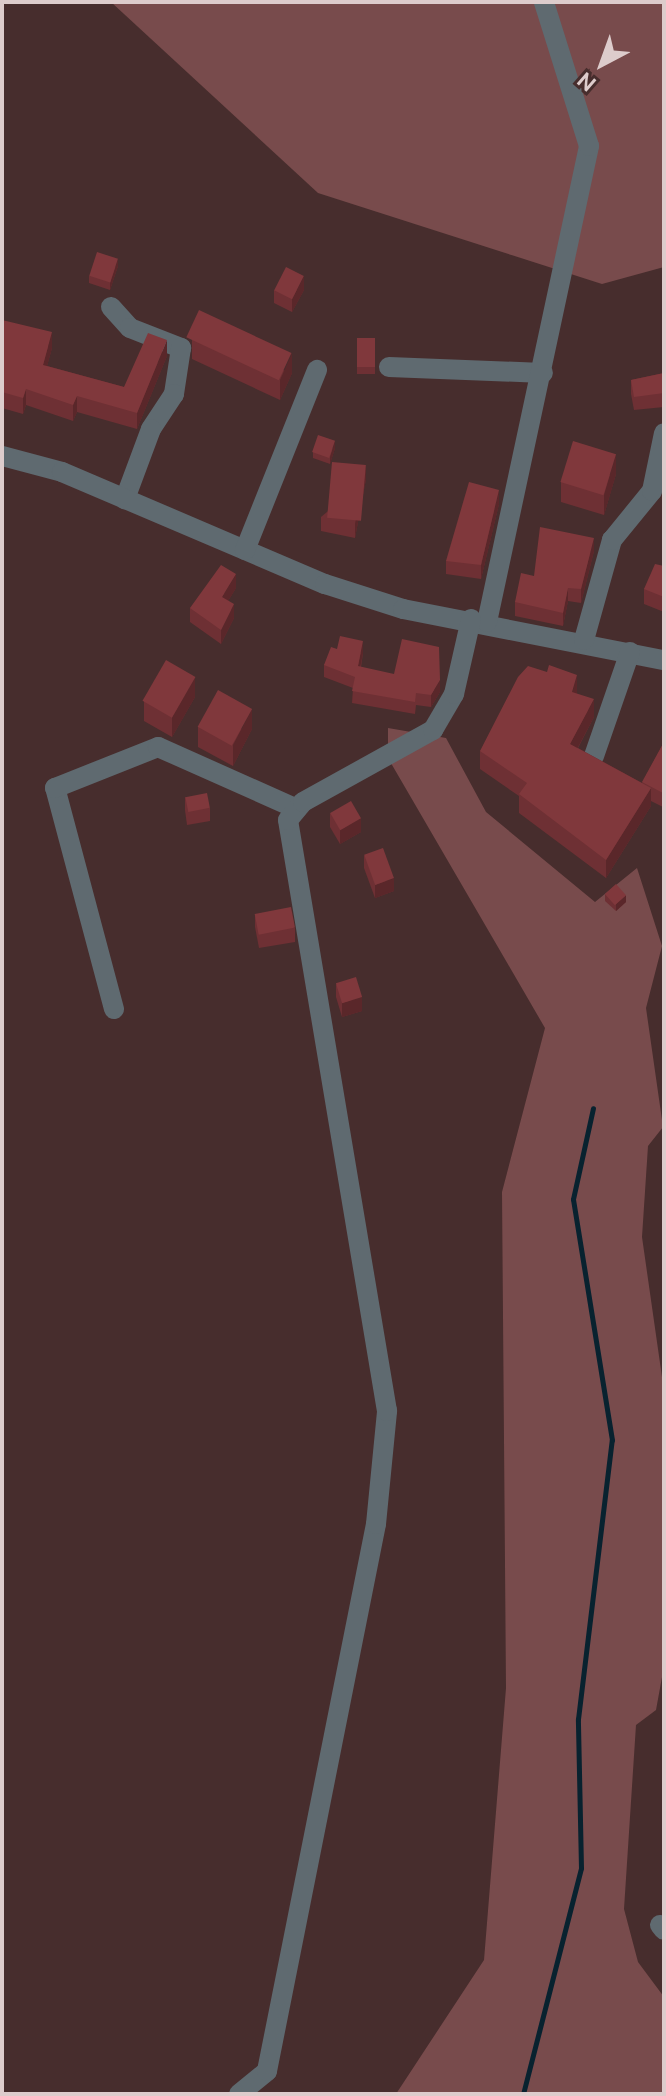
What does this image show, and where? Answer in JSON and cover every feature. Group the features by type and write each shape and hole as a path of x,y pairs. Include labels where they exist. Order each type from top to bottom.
{"street":[{"path":"239,2094 267,2071 376,1524 387,1411 289,845 288,820 297,809 433,730 454,694 479,620 543,373 589,146 544,2"},
{"path":"111,307 130,328 181,348 174,394 151,429 125,499"},
{"path":"389,367 543,373"},
{"path":"245,550 317,370"},
{"path":"584,640 612,540 652,491 664,433"},
{"path":"2,456 125,499 245,550 403,609 584,640 664,660"},
{"path":"594,756 630,652"},
{"path":"114,1009 55,788 158,747 297,809"}],"shaded area":[{"path":"111,2 664,2 664,267 602,284 318,193"},
{"path":"388,728 446,738 486,812 595,902 637,868 662,946 646,1008 663,1127 648,1146 642,1237 664,1391 664,1666 656,1710 636,1725 624,1909 638,1962 664,1997 664,2094 396,2094 484,1960 506,1688 502,1192 545,1028 388,758"}],"building":[{"path":"97,252 118,259 110,283 89,276"},
{"path":"286,267 304,276 292,299 274,290"},
{"path":"199,310 291,353 279,380 186,337"},
{"path":"2,320 52,332 43,365 124,387 148,333 167,340 137,413 77,396 73,405 26,389 23,398 2,392"},
{"path":"357,338 375,338 375,367 357,367"},
{"path":"664,373 664,393 634,397 631,380"},
{"path":"318,435 335,441 329,458 312,452"},
{"path":"573,441 616,454 603,495 560,482"},
{"path":"332,462 366,465 361,521 327,518"},
{"path":"469,482 499,490 481,565 446,561"},
{"path":"540,527 594,538 581,589 568,588 563,613 515,602 521,573 534,576"},
{"path":"655,564 664,566 664,597 644,589"},
{"path":"221,565 236,574 222,597 234,604 221,630 190,608"},
{"path":"340,636 363,641 358,666 394,674 402,639 439,647 440,680 431,695 416,693 415,702 352,691 355,677 324,665 331,647 337,649"},
{"path":"166,660 195,677 172,718 143,701"},
{"path":"549,665 577,675 572,692 594,699 570,744 651,788 606,860 519,794 527,783 480,751 518,677 528,666 547,672"},
{"path":"218,690 252,709 232,746 198,727"},
{"path":"664,742 664,791 663,793 642,782"},
{"path":"207,793 210,808 188,812 185,797"},
{"path":"351,801 361,818 340,830 330,813"},
{"path":"383,848 394,878 375,885 364,855"},
{"path":"616,884 626,895 615,905 605,894"},
{"path":"291,907 295,928 259,935 255,914"},
{"path":"356,977 362,997 342,1003 336,983"}],"waterway":[{"path":"523,2094 581,1868 578,1719 612,1440 573,1199 593,1108"}]}
